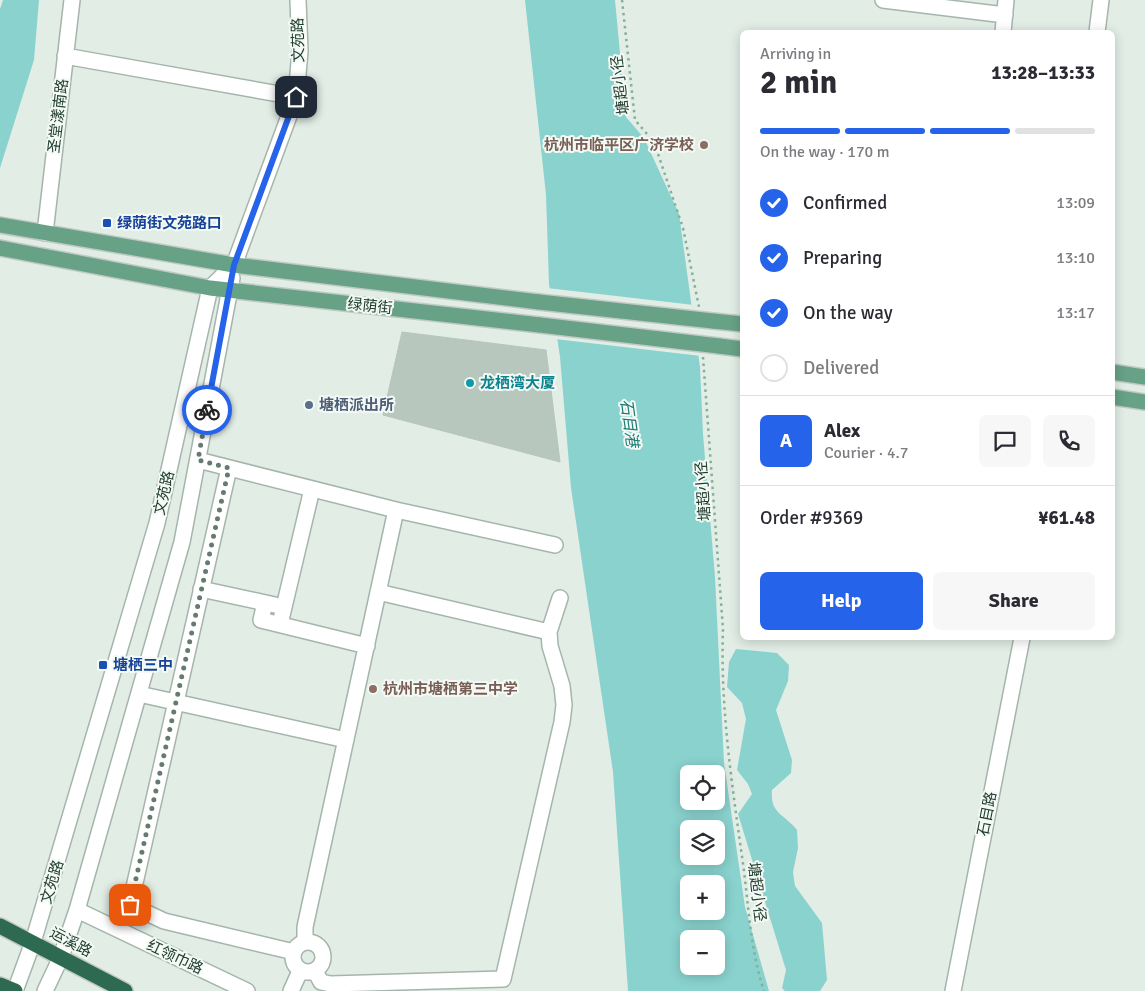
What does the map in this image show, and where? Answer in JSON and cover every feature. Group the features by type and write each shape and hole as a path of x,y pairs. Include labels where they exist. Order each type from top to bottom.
{"highway":[{"name":"运溪路","path":"0,926 125,991"},
{"path":"0,985 15,991"}],"main road":[{"name":"绿荫街","path":"0,225 234,265 539,302 740,324"},
{"name":"绿荫街","path":"0,248 210,288 740,349"},
{"path":"1115,372 1145,377"},
{"path":"1115,397 1145,402"}],"street":[{"name":"圣堂漾南路","path":"45,233 72,0"},
{"name":"文苑路","path":"15,991 33,942 158,523 210,288 234,265 296,97 300,51 298,0"},
{"path":"883,0 1006,7 1003,30"},
{"path":"1097,30 1101,0"},
{"path":"65,56 296,97"},
{"path":"45,991 61,957 77,910 182,542 234,265"},
{"path":"198,460 396,510 555,544"},
{"path":"229,468 130,905 164,921 299,947 318,946 323,955 322,964 308,971 291,991"},
{"path":"280,624 312,489"},
{"path":"396,510 305,927 294,963 308,971 321,982 331,984 503,979 562,722 564,705 562,686 550,646 549,632 560,598"},
{"path":"201,589 284,608"},
{"path":"378,592 549,632"},
{"path":"265,603 261,620 367,646"},
{"name":"石目路","path":"953,991 1022,640"},
{"path":"139,694 346,740"},
{"name":"红领巾路","path":"77,910 247,991"}],"path":[{"name":"塘超小径","path":"622,0 635,120 654,142 683,228 699,309"},
{"name":"塘超小径","path":"703,354 722,610 722,664 727,749 754,956 764,991"}],"water":[{"path":"3,0 39,0 34,60 0,168 0,9"},
{"name":"石目港","path":"525,0 615,0 626,117 644,138 679,214 700,367 703,434 715,577 724,765 680,765 680,810 725,810 725,770 745,907 769,991 628,991 613,772 571,488 560,357 549,284 546,195"},
{"path":"736,649 777,653 789,665 788,681 776,710 792,760 791,773 772,790 772,798 778,813 797,830 798,848 793,872 795,886 822,923 827,980 820,991 785,991 782,988 786,970 738,814 752,794 748,784 737,770 746,719 742,703 727,687 729,662"}],"pier":[{"path":"547,288 694,305 701,356 555,339"}],"building":[{"name":"龙栖湾大厦","path":"402,332 546,350 560,462 383,415"}],"way so far":[{"path":"130,905 229,468 198,460 207,410"}],"place":[{"name":"杭州市临平区广济学校","path":"704,145"},
{"name":"绿荫街文苑路口","path":"107,223"},
{"name":"龙栖湾大厦","path":"470,383"},
{"name":"塘栖派出所","path":"309,405"},
{"name":"塘栖三中","path":"103,665"},
{"name":"杭州市塘栖第三中学","path":"373,689"}],"route":[{"path":"207,410 234,265 296,97"}]}
